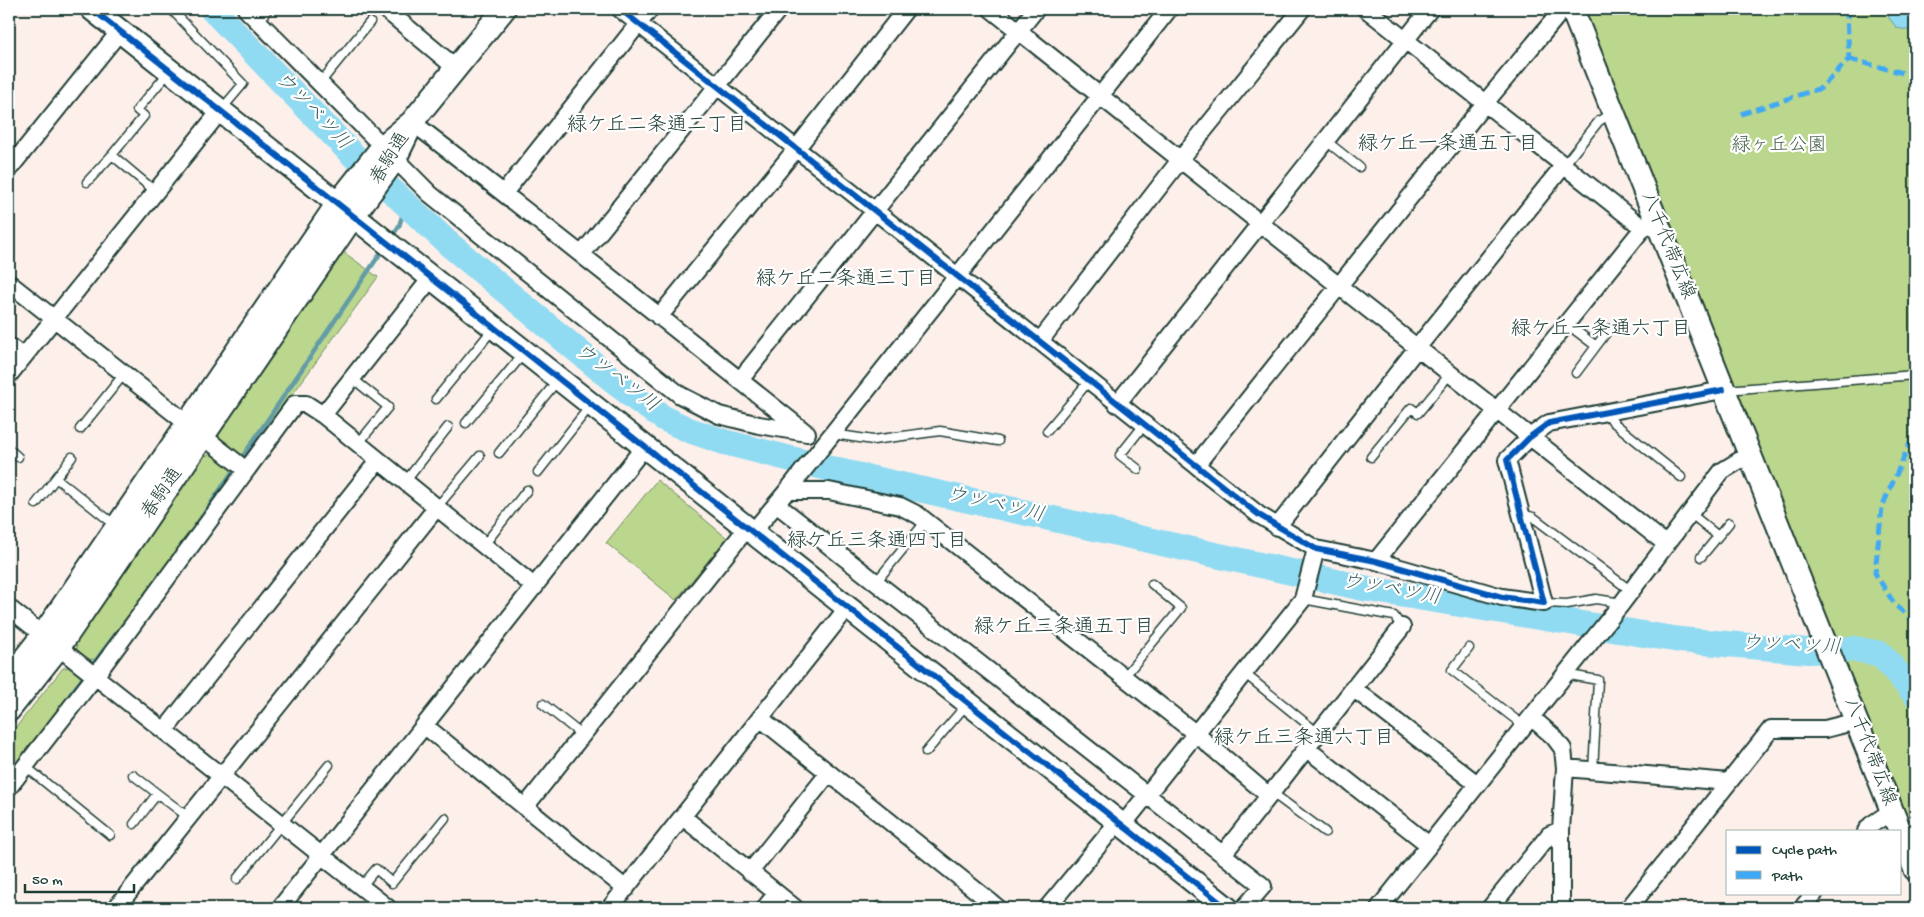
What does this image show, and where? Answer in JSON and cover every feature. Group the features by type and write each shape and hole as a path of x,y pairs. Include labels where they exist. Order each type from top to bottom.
{"street":[{"path":"92,9 221,110 351,201 432,277 749,531 848,607 1227,908"},
{"path":"246,9 263,15 385,157 680,395 719,415 759,425 807,433"},
{"name":"春駒通","path":"9,678 51,641 351,201 412,122 504,9"},
{"path":"620,9 1117,404 1259,515 1315,553 1376,561 1502,597 1544,603 1508,460 1530,437 1549,423 1723,390"},
{"path":"504,193 650,9"},
{"path":"582,254 779,9"},
{"path":"659,317 906,9"},
{"path":"991,9 1666,544"},
{"path":"740,380 1036,9"},
{"path":"525,807 749,531 787,492 1169,9"},
{"path":"1040,341 1180,160 1302,9"},
{"path":"1366,9 1564,165 1650,224 1376,561"},
{"path":"1117,404 1430,9"},
{"path":"1196,465 1485,103 1563,9"},
{"name":"八千代帯広線","path":"1572,9 1614,112 1650,224 1750,454 1819,623 1897,824"},
{"path":"391,10 456,68"},
{"path":"9,170 120,31"},
{"path":"9,375 221,110"},
{"path":"412,122 807,433 825,442"},
{"path":"1277,527 1417,348 1564,165"},
{"path":"323,415 432,277"},
{"path":"9,283 246,470"},
{"path":"9,346 23,357"},
{"path":"9,787 96,676 294,404 306,404 323,415 535,587"},
{"name":"春駒通","path":"9,710 117,526 195,430"},
{"path":"280,908 645,446"},
{"path":"1379,908 1622,602 1722,471 1750,454"},
{"path":"165,730 378,461"},
{"path":"787,492 829,491 900,506 918,515 1269,793"},
{"path":"787,492 876,582 1224,853 1263,886 1244,908"},
{"path":"116,908 437,506"},
{"path":"1047,908 1147,794 1304,596 1315,553"},
{"path":"610,908 848,607"},
{"path":"9,608 388,908"},
{"path":"1224,853 1269,793 1402,627"},
{"path":"1353,688 1477,784"},
{"path":"760,718 998,908"},
{"path":"1527,721 1554,737 1563,749 1565,768 1561,830 1561,908"},
{"path":"1629,908 1771,729 1825,729 1857,721"},
{"path":"425,726 626,889"},
{"path":"1306,748 1429,845"},
{"path":"1565,768 1729,782"},
{"path":"750,872 828,774"},
{"path":"683,817 795,908"},
{"path":"1867,830 1871,825 1897,824"},
{"path":"1490,908 1549,835 1561,830"},
{"name":"八千代帯広線","path":"1902,836 1915,869"},
{"path":"765,908 776,894"},
{"path":"1802,908 1814,894"}],"lane":[{"path":"171,9 243,84 221,110"},
{"path":"320,83 370,22"},
{"path":"87,182 144,116 137,110 170,70"},
{"path":"1564,165 1599,121 1614,112"},
{"path":"1325,140 1359,167"},
{"path":"112,155 156,192"},
{"path":"1567,324 1596,346"},
{"path":"436,399 494,327"},
{"path":"1576,373 1609,329"},
{"path":"466,423 526,352"},
{"path":"80,429 124,374"},
{"path":"1371,457 1411,408 1418,413 1450,374"},
{"path":"1723,390 1915,375"},
{"path":"352,378 388,407 358,444"},
{"path":"499,454 559,378"},
{"path":"1048,431 1089,380"},
{"path":"538,472 592,404"},
{"path":"1607,412 1613,422 1681,477"},
{"path":"1138,469 1120,455 1144,425"},
{"path":"405,482 448,427"},
{"path":"825,442 873,440 940,430 998,441"},
{"path":"9,449 18,457"},
{"path":"437,506 480,456"},
{"path":"36,504 72,457"},
{"path":"56,478 117,526"},
{"path":"484,545 527,490"},
{"path":"1690,513 1718,536"},
{"path":"1521,514 1534,517 1622,602"},
{"path":"876,582 926,521"},
{"path":"1701,558 1729,524"},
{"path":"1124,677 1181,608 1152,584"},
{"path":"1304,596 1394,616 1402,627"},
{"path":"1544,603 1567,604 1596,599 1622,602"},
{"path":"1470,648 1452,670 1527,721"},
{"path":"1244,673 1318,733"},
{"path":"1564,674 1598,680 1593,771"},
{"path":"926,752 968,702"},
{"path":"543,704 582,736"},
{"path":"237,879 329,765"},
{"path":"26,766 110,835"},
{"path":"133,775 188,817"},
{"path":"1269,793 1325,832"},
{"path":"134,824 158,794"},
{"path":"361,887 376,869 392,882 445,818"}],"green space":[{"name":"緑ヶ丘公園","path":"1578,9 1915,9 1915,860"},
{"path":"342,251 378,277 249,454 238,456 218,440 218,428"},
{"path":"211,454 230,467 233,474 100,660 88,659 77,650 76,637 201,457"},
{"path":"657,480 727,538 676,600 606,543"},
{"path":"70,667 80,673 83,684 9,777 9,736 63,668"}],"water":[{"path":"1887,9 1915,9 1915,28 1908,30 1897,28 1889,18"}],"waterway":[{"name":"ウツベツ川","path":"212,9 351,153 450,245 636,399 665,419 689,430 724,442 847,473 1368,589 1680,640 1808,651 1855,649 1881,654 1915,694"},
{"path":"391,238 399,226 406,204"},
{"path":"195,527 384,248"},
{"path":"90,668 125,622"},
{"path":"69,696 86,674"}],"marked path":[{"path":"1741,114 1821,88 1849,59 1847,14 1849,9"},
{"path":"1849,59 1915,76"},
{"path":"1915,425 1911,441 1882,507 1875,573 1895,605 1915,621"}],"cycle path":[{"path":"92,9 1227,908"},
{"path":"620,9 1259,515 1316,549 1376,561 1502,597 1544,603 1507,460 1530,437 1549,423 1723,390"}],"district":[{"name":"緑ケ丘二条通二丁目","path":"657,126"},
{"name":"緑ケ丘一条通五丁目","path":"1448,145"},
{"name":"緑ケ丘二条通三丁目","path":"846,280"},
{"name":"緑ケ丘一条通六丁目","path":"1601,330"},
{"name":"緑ケ丘三条通四丁目","path":"877,542"},
{"name":"緑ケ丘三条通五丁目","path":"1064,628"},
{"name":"緑ケ丘三条通六丁目","path":"1304,739"}]}
